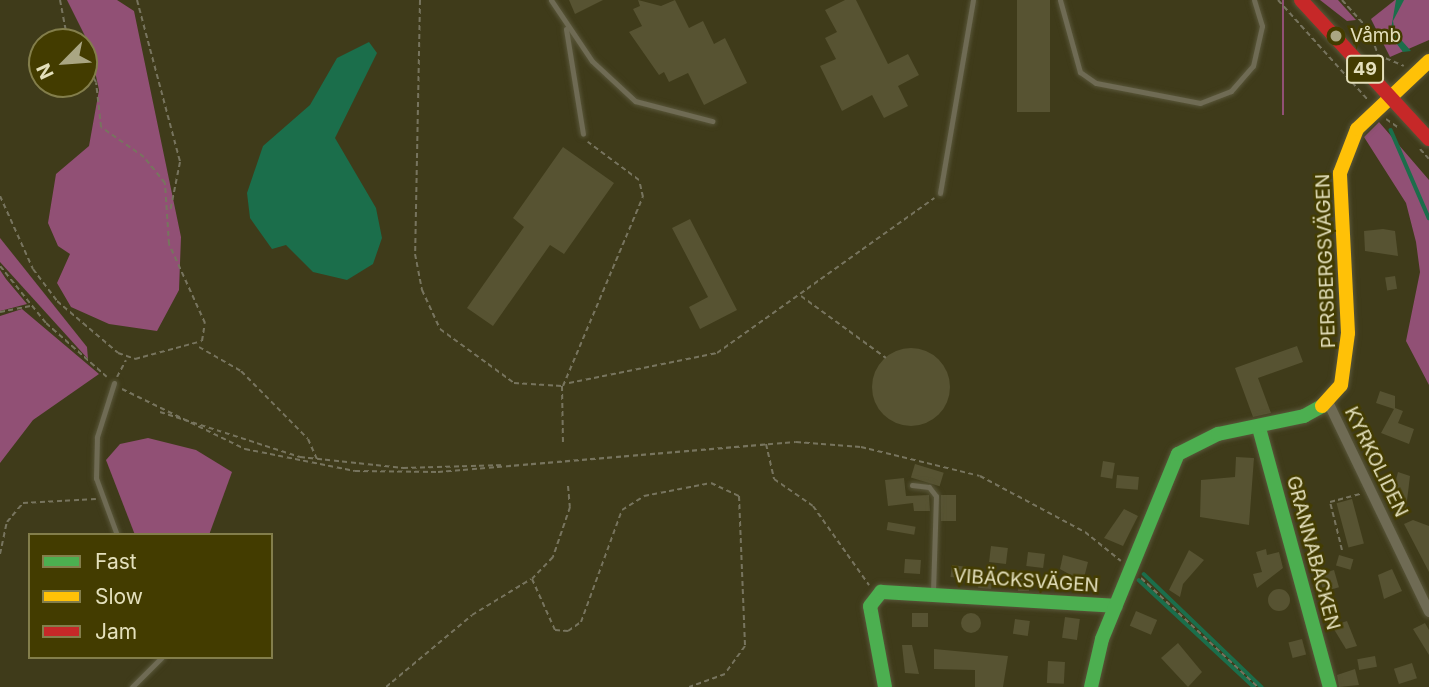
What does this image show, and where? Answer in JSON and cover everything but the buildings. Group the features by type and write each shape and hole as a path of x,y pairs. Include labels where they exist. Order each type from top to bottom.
{"street":[{"name":"49","path":"1301,0 1429,139"},
{"name":"PERSBERGSVÄGEN","path":"1328,402 1348,360 1340,173 1357,129 1422,61"},
{"path":"1091,687 1116,607 1133,571 1178,454 1196,440 1259,428 1328,402"},
{"name":"KYRKOLIDEN","path":"1328,402 1429,612"},
{"name":"GRANNABACKEN","path":"1259,428 1330,687"},
{"name":"VIBÄCKSVÄGEN","path":"875,594 933,593 1116,607"},
{"path":"875,594 870,606 885,687"}],"lane":[{"path":"551,0 566,29 635,101 712,121"},
{"path":"940,193 973,0"},
{"path":"1060,0 1080,72 1096,83 1200,103 1231,91 1253,66 1262,26 1254,0"},
{"path":"566,29 583,134"},
{"path":"114,383 97,437 100,498 116,533"},
{"name":"VIBÄCKSVÄGEN","path":"912,485 929,487 936,496 933,593"},
{"path":"132,687 160,659"}],"path":[{"path":"60,0 65,28"},
{"path":"137,0 180,162 169,214 169,244 205,323 198,346"},
{"path":"420,0 415,254 422,290 440,329 514,383 562,386 717,353 940,193"},
{"path":"1278,0 1365,96"},
{"path":"1342,0 1387,64 1422,61"},
{"path":"98,97 102,127 159,172 169,214"},
{"path":"1385,118 1401,129"},
{"path":"569,383 643,197 639,180 583,134"},
{"path":"1410,139 1429,159"},
{"path":"0,196 33,269 57,301 127,359"},
{"path":"0,266 31,306 114,383 160,412 245,449 320,467 392,473 510,466 766,444 861,447 980,476 1084,532 1133,571 1258,687"},
{"path":"800,296 886,358"},
{"path":"0,312 31,306"},
{"path":"127,359 198,346 241,371 308,439 318,460"},
{"path":"114,383 127,359"},
{"path":"562,386 563,443"},
{"path":"160,412 318,460 403,468 510,466"},
{"path":"766,444 774,479 813,506 875,594"},
{"path":"386,687 472,615 532,579 553,557 570,507 568,485"},
{"path":"532,579 555,630 568,631 581,622 622,510 643,496 725,485 739,496 744,523 745,646 725,674 689,687"},
{"path":"1342,550 1330,502 1371,491"},
{"path":"0,554 7,522 23,503 100,498"}],"shaded area":[{"path":"67,0 117,0 134,11 181,237 179,290 157,331 109,324 71,307 57,283 70,254 58,246 48,223 56,174 89,146 99,90 98,28 81,28"},
{"path":"1284,0 1284,115 1282,115"},
{"path":"1320,0 1338,0 1356,20 1347,21"},
{"path":"1395,0 1429,0 1429,40 1390,57 1371,19"},
{"path":"1396,0 1404,0 1393,21 1395,33 1411,51 1403,52 1390,35"},
{"path":"369,42 377,53 335,138 376,208 382,238 373,264 347,280 313,272 286,245 272,249 250,218 247,193 263,146 310,105 337,58"},
{"path":"1379,122 1429,180 1429,385 1406,341 1420,272 1406,203 1364,137"},
{"path":"0,238 87,347 88,359 0,262"},
{"path":"0,270 6,279 27,304 0,311"},
{"path":"22,309 99,374 33,420 0,463 0,316"},
{"path":"148,438 196,450 232,472 210,533 134,533 106,460 120,444"}],"waterway":[{"path":"1391,130 1429,218"},
{"path":"1144,574 1262,687"},
{"path":"1139,580 1254,687"}],"traffic: fast":[{"path":"1091,687 1102,639 1178,454 1218,434 1304,416 1322,406"},
{"path":"1259,428 1330,687"},
{"path":"885,687 870,606 881,592 1116,606"}],"traffic: slow":[{"path":"1322,406 1341,385 1348,333 1340,173 1357,129 1429,61"}],"traffic: jam":[{"path":"1301,0 1429,139"}],"place":[{"name":"Våmb","path":"1336,36"}]}
